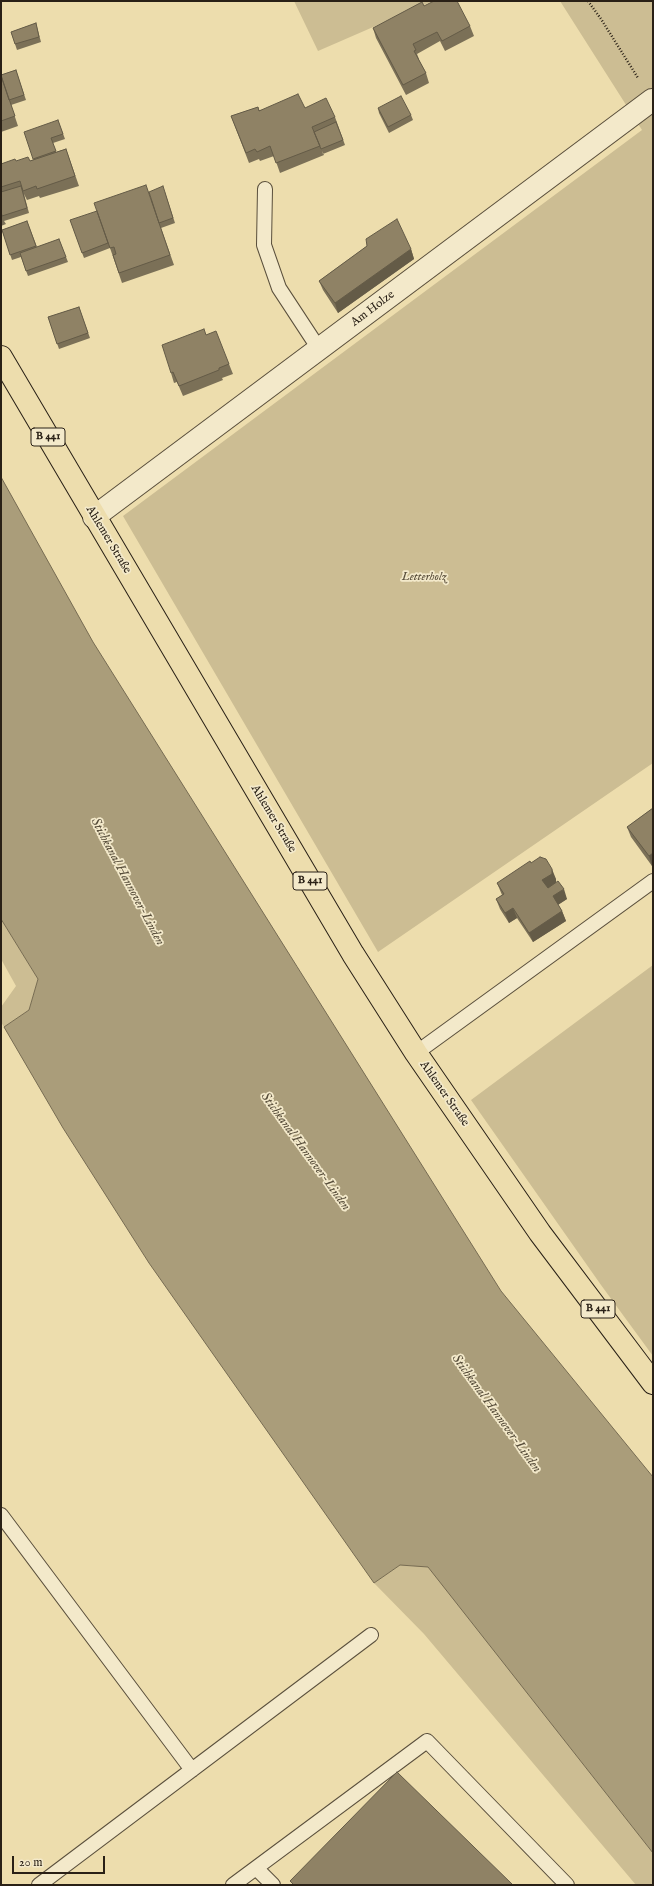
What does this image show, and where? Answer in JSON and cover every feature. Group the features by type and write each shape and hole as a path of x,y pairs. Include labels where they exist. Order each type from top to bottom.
{"main road":[{"name":"Ahlemer Straße","path":"1,357 353,954 416,1053 540,1233 653,1383"}],"street":[{"name":"Am Holze","path":"94,517 652,100"}],"lane":[{"path":"265,189 264,244 280,288 319,349"},
{"path":"416,1053 653,881"},
{"path":"1,1514 192,1770"},
{"path":"38,1885 371,1635"},
{"path":"233,1885 427,1741 567,1885"},
{"path":"256,1868 273,1885"}],"path":[{"path":"588,1 652,100"}],"green space":[{"path":"294,1 433,1 318,51"},
{"name":"Letterholz","path":"560,1 653,1 653,763 378,952 123,516 642,130"},
{"path":"1,919 38,979 29,1010 4,1027 1,1022 1,1007 16,986 1,959"},
{"path":"653,965 653,1356 601,1285 471,1100"},
{"path":"400,1565 428,1566 653,1853 653,1885 636,1885 424,1634 374,1583"}],"water":[{"name":"Stichkanal Hannover-Linden","path":"1,477 93,642 501,1291 653,1477 653,1853 428,1567 400,1565 374,1583 149,1263 63,1128 4,1027 29,1010 38,979 1,919"}],"building":[{"path":"434,1 457,1 470,26 442,41 437,32 413,44 416,50 414,51 426,73 403,85 373,28 422,2 424,6"},
{"path":"36,23 39,37 15,44 11,32"},
{"path":"16,70 24,95 9,100 1,75"},
{"path":"1,76 15,116 1,121"},
{"path":"298,94 305,108 326,98 335,117 312,127 320,146 276,163 270,146 257,152 255,149 246,153 231,116 258,107 259,111"},
{"path":"401,96 411,115 388,127 378,108"},
{"path":"58,120 63,134 51,138 56,151 33,159 24,132"},
{"path":"336,122 343,140 321,149 314,132"},
{"path":"66,149 75,176 37,189 36,186 23,191 20,181 1,187 1,164 15,159 16,161 28,157 30,161"},
{"path":"146,185 170,255 119,273 113,255 116,254 114,247 110,248 94,203"},
{"path":"21,186 27,208 2,216 1,192"},
{"path":"163,186 173,218 159,223 149,192"},
{"path":"97,211 108,243 82,253 70,220"},
{"path":"397,219 411,249 335,303 319,281 367,246 366,239"},
{"path":"27,221 36,246 10,255 2,230"},
{"path":"59,239 66,257 26,271 20,253"},
{"path":"79,307 88,333 57,344 48,317"},
{"path":"204,329 206,335 216,331 229,364 219,368 219,370 179,386 173,372 171,373 162,345"},
{"path":"653,808 653,853 649,856 627,827"},
{"path":"540,857 546,859 552,869 552,874 542,880 548,888 558,881 564,889 553,896 562,911 529,933 513,908 505,913 496,899 504,894 497,883 530,861 531,863"},
{"path":"397,1772 513,1885 294,1885 290,1881"}]}
